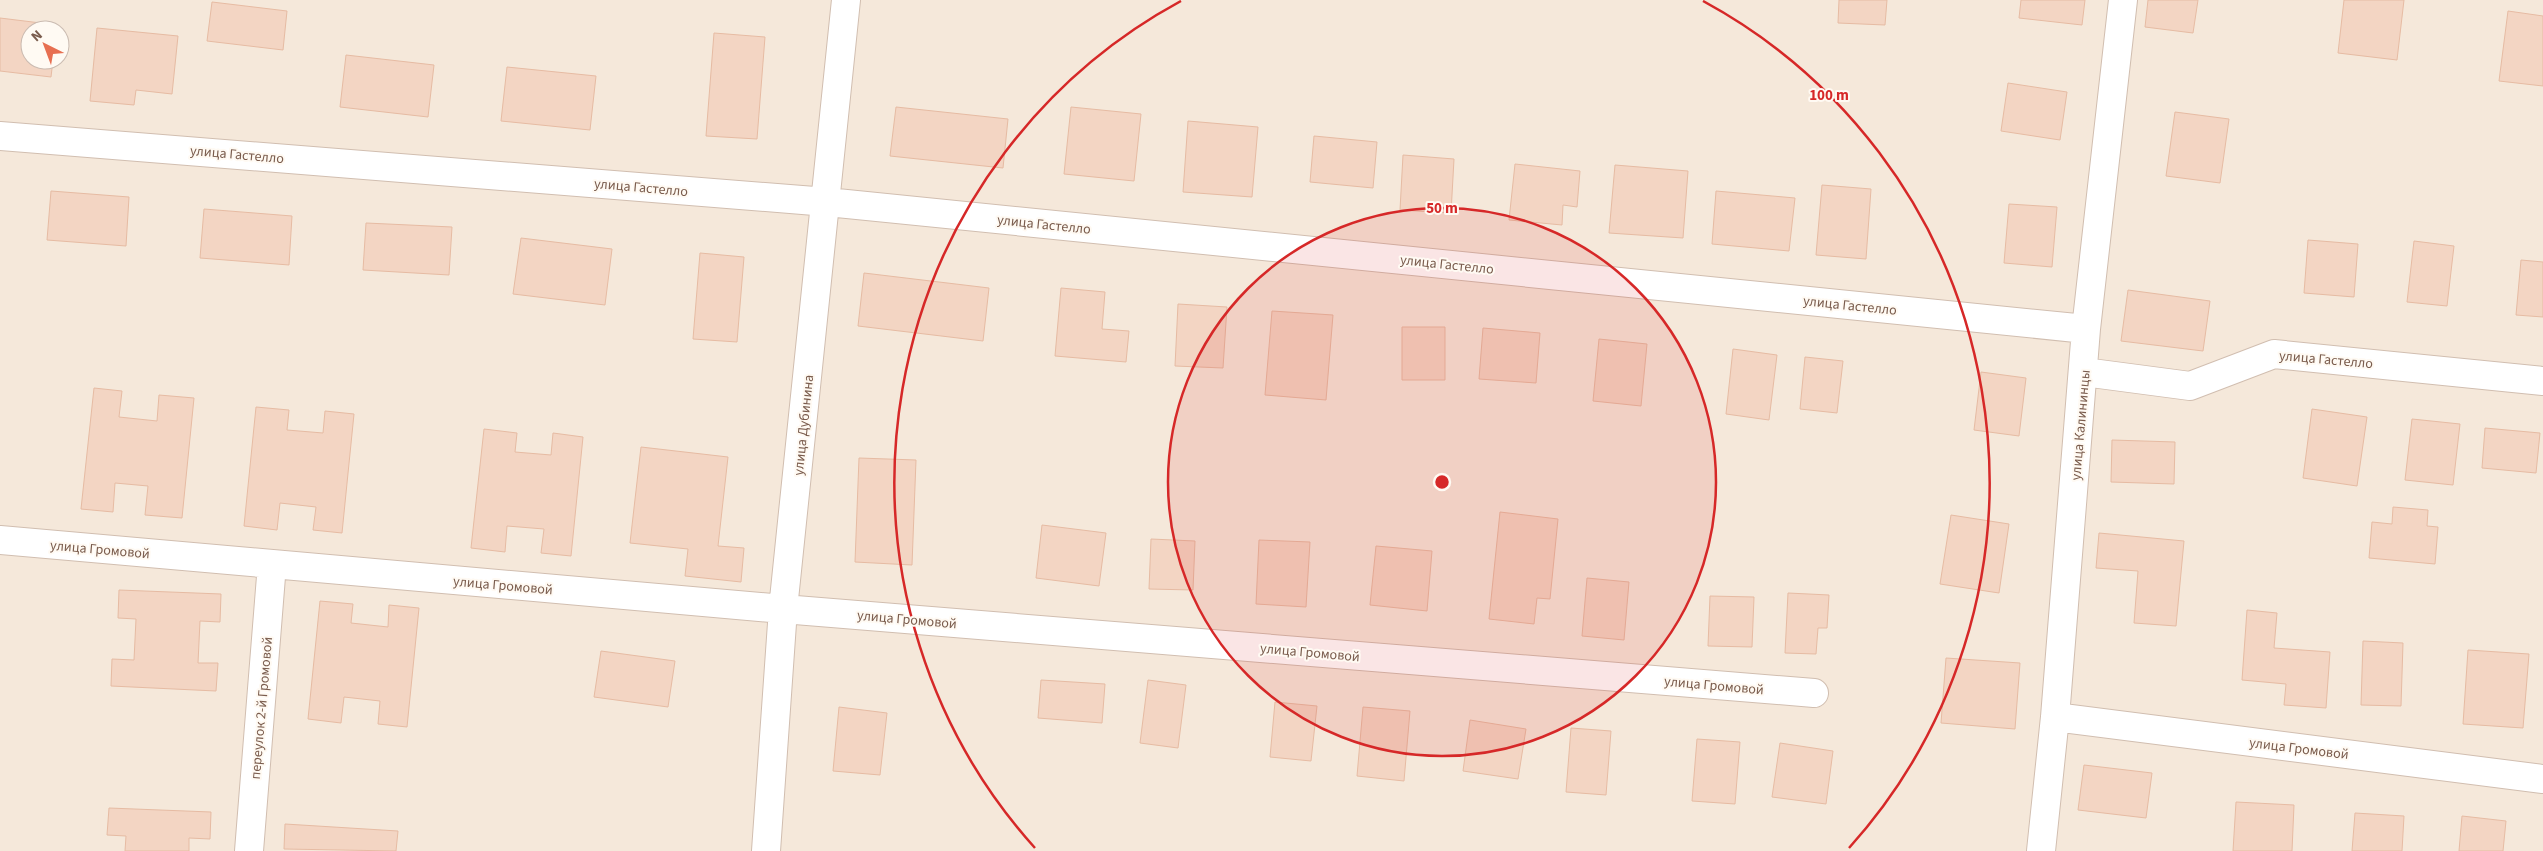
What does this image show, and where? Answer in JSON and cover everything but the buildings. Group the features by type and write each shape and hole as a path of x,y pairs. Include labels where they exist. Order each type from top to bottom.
{"street":[{"name":"улица Дубинина","path":"766,851 784,609 827,202 846,0"},
{"name":"улица Калининцы","path":"2041,851 2055,717 2086,329 2123,0"},
{"name":"улица Гастелло","path":"0,136 827,202 2086,329"},
{"name":"улица Гастелло","path":"2084,372 2190,386 2274,354 2543,381"},
{"name":"улица Громовой","path":"0,540 784,609 1814,693"},
{"name":"переулок 2-й Громовой","path":"249,851 272,564"},
{"name":"улица Громовой","path":"2055,717 2543,779"}],"shaded area":[{"path":"0,0 2543,0 2543,851 0,851"}]}
